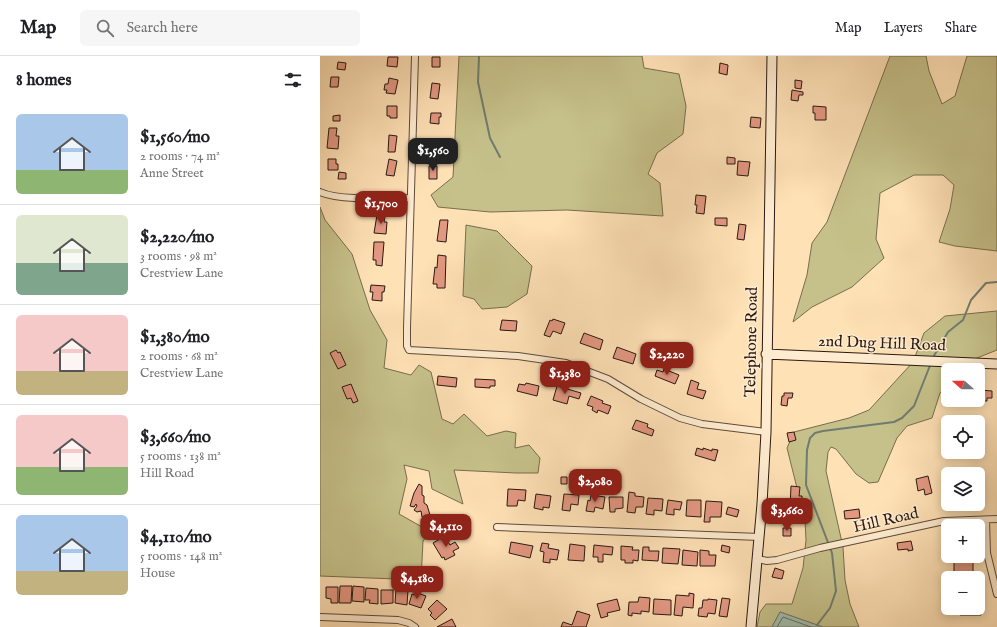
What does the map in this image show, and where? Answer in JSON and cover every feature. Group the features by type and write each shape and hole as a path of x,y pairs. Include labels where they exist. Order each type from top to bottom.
{"street":[{"path":"415,56 410,198 407,346 409,350 518,356 566,363 608,379 640,399 680,418 702,424 766,432"},
{"name":"Telephone Road","path":"751,627 760,537 766,432 766,354 772,56"},
{"path":"320,192 329,196 342,197 410,198"},
{"name":"2nd Dug Hill Road","path":"766,354 997,364"},
{"name":"Hill Road","path":"758,559 767,561 777,560 820,548 944,521 997,519"},
{"path":"986,520 987,553 997,594"},
{"path":"497,527 760,537"},
{"path":"320,618 398,620 409,623 415,627"}],"shaded area":[{"path":"459,56 642,56 644,68 679,74 686,106 683,134 657,153 648,174 660,183 663,216 567,210 490,212 438,207 431,195 453,177"},
{"path":"890,56 926,56 929,71 942,104 955,96 967,56 997,56 997,251 955,246 939,242 950,209 954,185 943,175 914,175 880,193 876,239 884,258 852,287 812,307 793,322 807,275 812,243 827,222"},
{"path":"320,207 325,220 352,254 370,310 387,340 384,368 411,375 419,365 431,372 442,419 453,424 464,414 487,436 506,431 516,433 515,448 529,445 540,458 538,473 454,470 463,504 432,489 429,471 404,465 407,479 399,514 431,532 423,541 421,580 320,576"},
{"path":"466,225 497,231 532,266 527,294 507,307 482,309 474,299 463,296"},
{"path":"997,311 997,350 977,358 970,363 941,363 941,392 932,418 907,426 897,438 878,482 869,483 856,474 836,449 831,447 828,452 826,471 843,547 845,580 850,604 859,627 823,627 780,612 772,627 757,627 760,612 766,604 792,604 803,568 806,540 805,520 787,448 794,432 849,418 869,410 913,362 924,333 945,316"}],"water":[{"path":"780,612 817,625 823,627 772,627"}],"building":[{"path":"388,57 398,57 397,67 387,66"},
{"path":"432,57 440,57 440,67 432,67"},
{"path":"338,62 346,63 345,70 337,69"},
{"path":"720,63 728,65 727,75 719,73"},
{"path":"331,77 339,77 338,87 330,87"},
{"path":"389,78 398,80 395,94 386,93 387,90 384,90 385,84 388,84"},
{"path":"795,80 802,81 801,89 795,88"},
{"path":"432,83 440,84 438,99 430,98"},
{"path":"792,90 803,92 803,95 799,95 798,101 791,100"},
{"path":"387,106 397,106 397,118 390,118 390,116 387,116"},
{"path":"813,106 826,107 826,120 815,120"},
{"path":"431,113 441,113 441,117 439,117 439,124 430,123"},
{"path":"340,115 340,121 333,121 333,116"},
{"path":"751,117 761,118 760,128 750,127"},
{"path":"329,128 337,128 336,136 339,136 338,149 327,148"},
{"path":"389,135 397,136 395,152 388,152"},
{"path":"433,142 445,142 444,152 432,151"},
{"path":"727,157 735,158 735,164 727,164"},
{"path":"328,159 336,159 338,170 328,170"},
{"path":"389,159 397,161 394,176 386,175"},
{"path":"738,161 750,162 748,176 737,175"},
{"path":"429,166 437,166 437,179 429,179"},
{"path":"339,172 346,173 346,179 338,179"},
{"path":"696,195 706,196 704,214 696,213"},
{"path":"377,215 385,216 384,222 387,222 386,234 374,233"},
{"path":"715,218 727,218 727,226 715,225"},
{"path":"440,220 448,220 446,242 437,241"},
{"path":"739,224 746,225 744,240 737,239"},
{"path":"374,242 384,242 382,266 376,265 376,260 373,260"},
{"path":"438,255 446,256 445,288 437,288 437,284 433,284 435,267 437,268"},
{"path":"371,285 385,286 384,292 382,292 382,301 372,300 373,292 370,292"},
{"path":"553,319 565,323 561,334 553,331 550,337 544,335 550,320 552,321"},
{"path":"502,320 517,321 516,331 500,330"},
{"path":"584,333 603,340 600,350 580,343"},
{"path":"617,347 636,354 633,364 613,358"},
{"path":"336,350 338,353 340,352 346,365 338,369 330,353"},
{"path":"664,369 679,375 675,384 655,376 657,370 663,372"},
{"path":"438,376 457,378 456,387 437,385"},
{"path":"475,379 495,380 495,386 490,386 490,388 475,387"},
{"path":"691,380 699,383 697,389 706,391 703,399 687,394"},
{"path":"526,383 539,386 537,396 517,391 519,384 525,385"},
{"path":"351,384 358,401 353,403 351,398 347,399 342,387"},
{"path":"557,386 581,393 579,399 569,396 567,404 553,400"},
{"path":"985,390 992,391 992,398 987,398 987,401 985,401"},
{"path":"784,393 793,393 792,398 788,398 787,406 781,405 782,396 784,396"},
{"path":"591,396 603,401 602,403 611,406 608,414 598,410 597,413 592,410 593,407 587,405"},
{"path":"636,420 648,424 647,427 654,430 652,436 632,429"},
{"path":"794,432 796,440 789,442 787,433"},
{"path":"697,448 712,451 712,449 718,450 715,461 695,455"},
{"path":"928,476 932,493 925,495 924,489 918,491 916,479"},
{"path":"561,477 567,477 567,484 561,484"},
{"path":"419,484 422,486 424,503 427,505 430,515 422,517 421,511 417,512 414,510 417,506 416,504 414,507 410,506 414,493"},
{"path":"791,486 800,487 799,496 802,496 802,509 790,508"},
{"path":"508,489 526,490 525,501 518,500 517,506 507,506"},
{"path":"629,492 635,493 635,496 644,497 643,507 636,507 635,513 627,512"},
{"path":"536,494 551,496 549,508 543,507 543,510 534,508"},
{"path":"564,494 579,495 578,505 571,504 570,511 562,510"},
{"path":"591,495 605,497 603,509 595,507 594,512 586,511 588,500 590,501"},
{"path":"609,497 623,497 623,508 615,509 615,512 610,512"},
{"path":"648,498 663,499 662,511 654,510 654,515 646,514"},
{"path":"668,500 682,502 680,510 674,509 674,515 666,514"},
{"path":"687,500 701,500 701,517 686,516"},
{"path":"706,501 722,502 721,517 710,517 710,522 704,522"},
{"path":"728,507 739,510 737,517 726,514"},
{"path":"859,509 860,518 845,519 844,511"},
{"path":"783,528 791,528 791,536 783,536"},
{"path":"445,536 450,545 455,542 459,548 453,551 455,555 445,560 444,557 442,558 433,543"},
{"path":"911,541 913,550 898,550 897,543"},
{"path":"511,542 533,546 530,558 509,553"},
{"path":"542,543 549,544 548,548 559,550 557,560 550,559 550,563 543,562 544,552 540,551"},
{"path":"570,544 585,546 584,561 568,560"},
{"path":"594,545 613,547 612,555 603,554 603,562 598,562 598,557 593,557"},
{"path":"722,545 730,547 729,553 721,551"},
{"path":"621,546 633,547 632,550 639,550 638,561 633,560 633,563 625,563 625,560 621,560"},
{"path":"643,547 649,547 649,551 659,551 658,561 642,560"},
{"path":"663,548 680,549 678,564 662,563"},
{"path":"683,550 698,552 697,566 682,565"},
{"path":"700,550 709,551 709,555 716,555 715,566 700,566"},
{"path":"954,563 973,563 973,571 954,571"},
{"path":"775,568 784,571 782,579 772,577"},
{"path":"340,586 352,586 351,603 339,603"},
{"path":"353,586 364,587 364,602 352,601"},
{"path":"326,587 338,587 338,603 331,603 331,599 326,598"},
{"path":"366,588 378,589 378,604 369,603 370,600 365,600"},
{"path":"396,589 408,590 407,605 395,603"},
{"path":"381,590 393,590 393,603 381,604"},
{"path":"415,592 426,596 421,608 409,604 412,594 414,595"},
{"path":"689,593 694,594 693,608 683,607 682,616 674,615 676,595 689,596"},
{"path":"639,597 650,598 649,612 641,611 641,614 632,613 632,616 628,615 629,602 638,602"},
{"path":"722,598 730,599 727,617 719,616"},
{"path":"617,599 620,610 607,613 608,616 601,618 597,604"},
{"path":"654,599 671,600 671,615 653,614"},
{"path":"437,600 447,609 435,620 430,615 432,613 428,609"},
{"path":"703,600 717,600 715,614 708,613 707,617 698,616 699,608 702,608"},
{"path":"577,611 590,615 586,627 561,627 563,622 572,625"},
{"path":"452,619 456,627 437,627"}],"waterway":[{"path":"479,56 478,82 490,138 500,157"},
{"path":"932,359 948,332 963,320 971,300 986,283 997,282"},
{"path":"817,625 830,608 836,591 832,553 806,485 807,450 810,438 815,433 823,431 894,422 902,418 914,406 931,363"}]}
